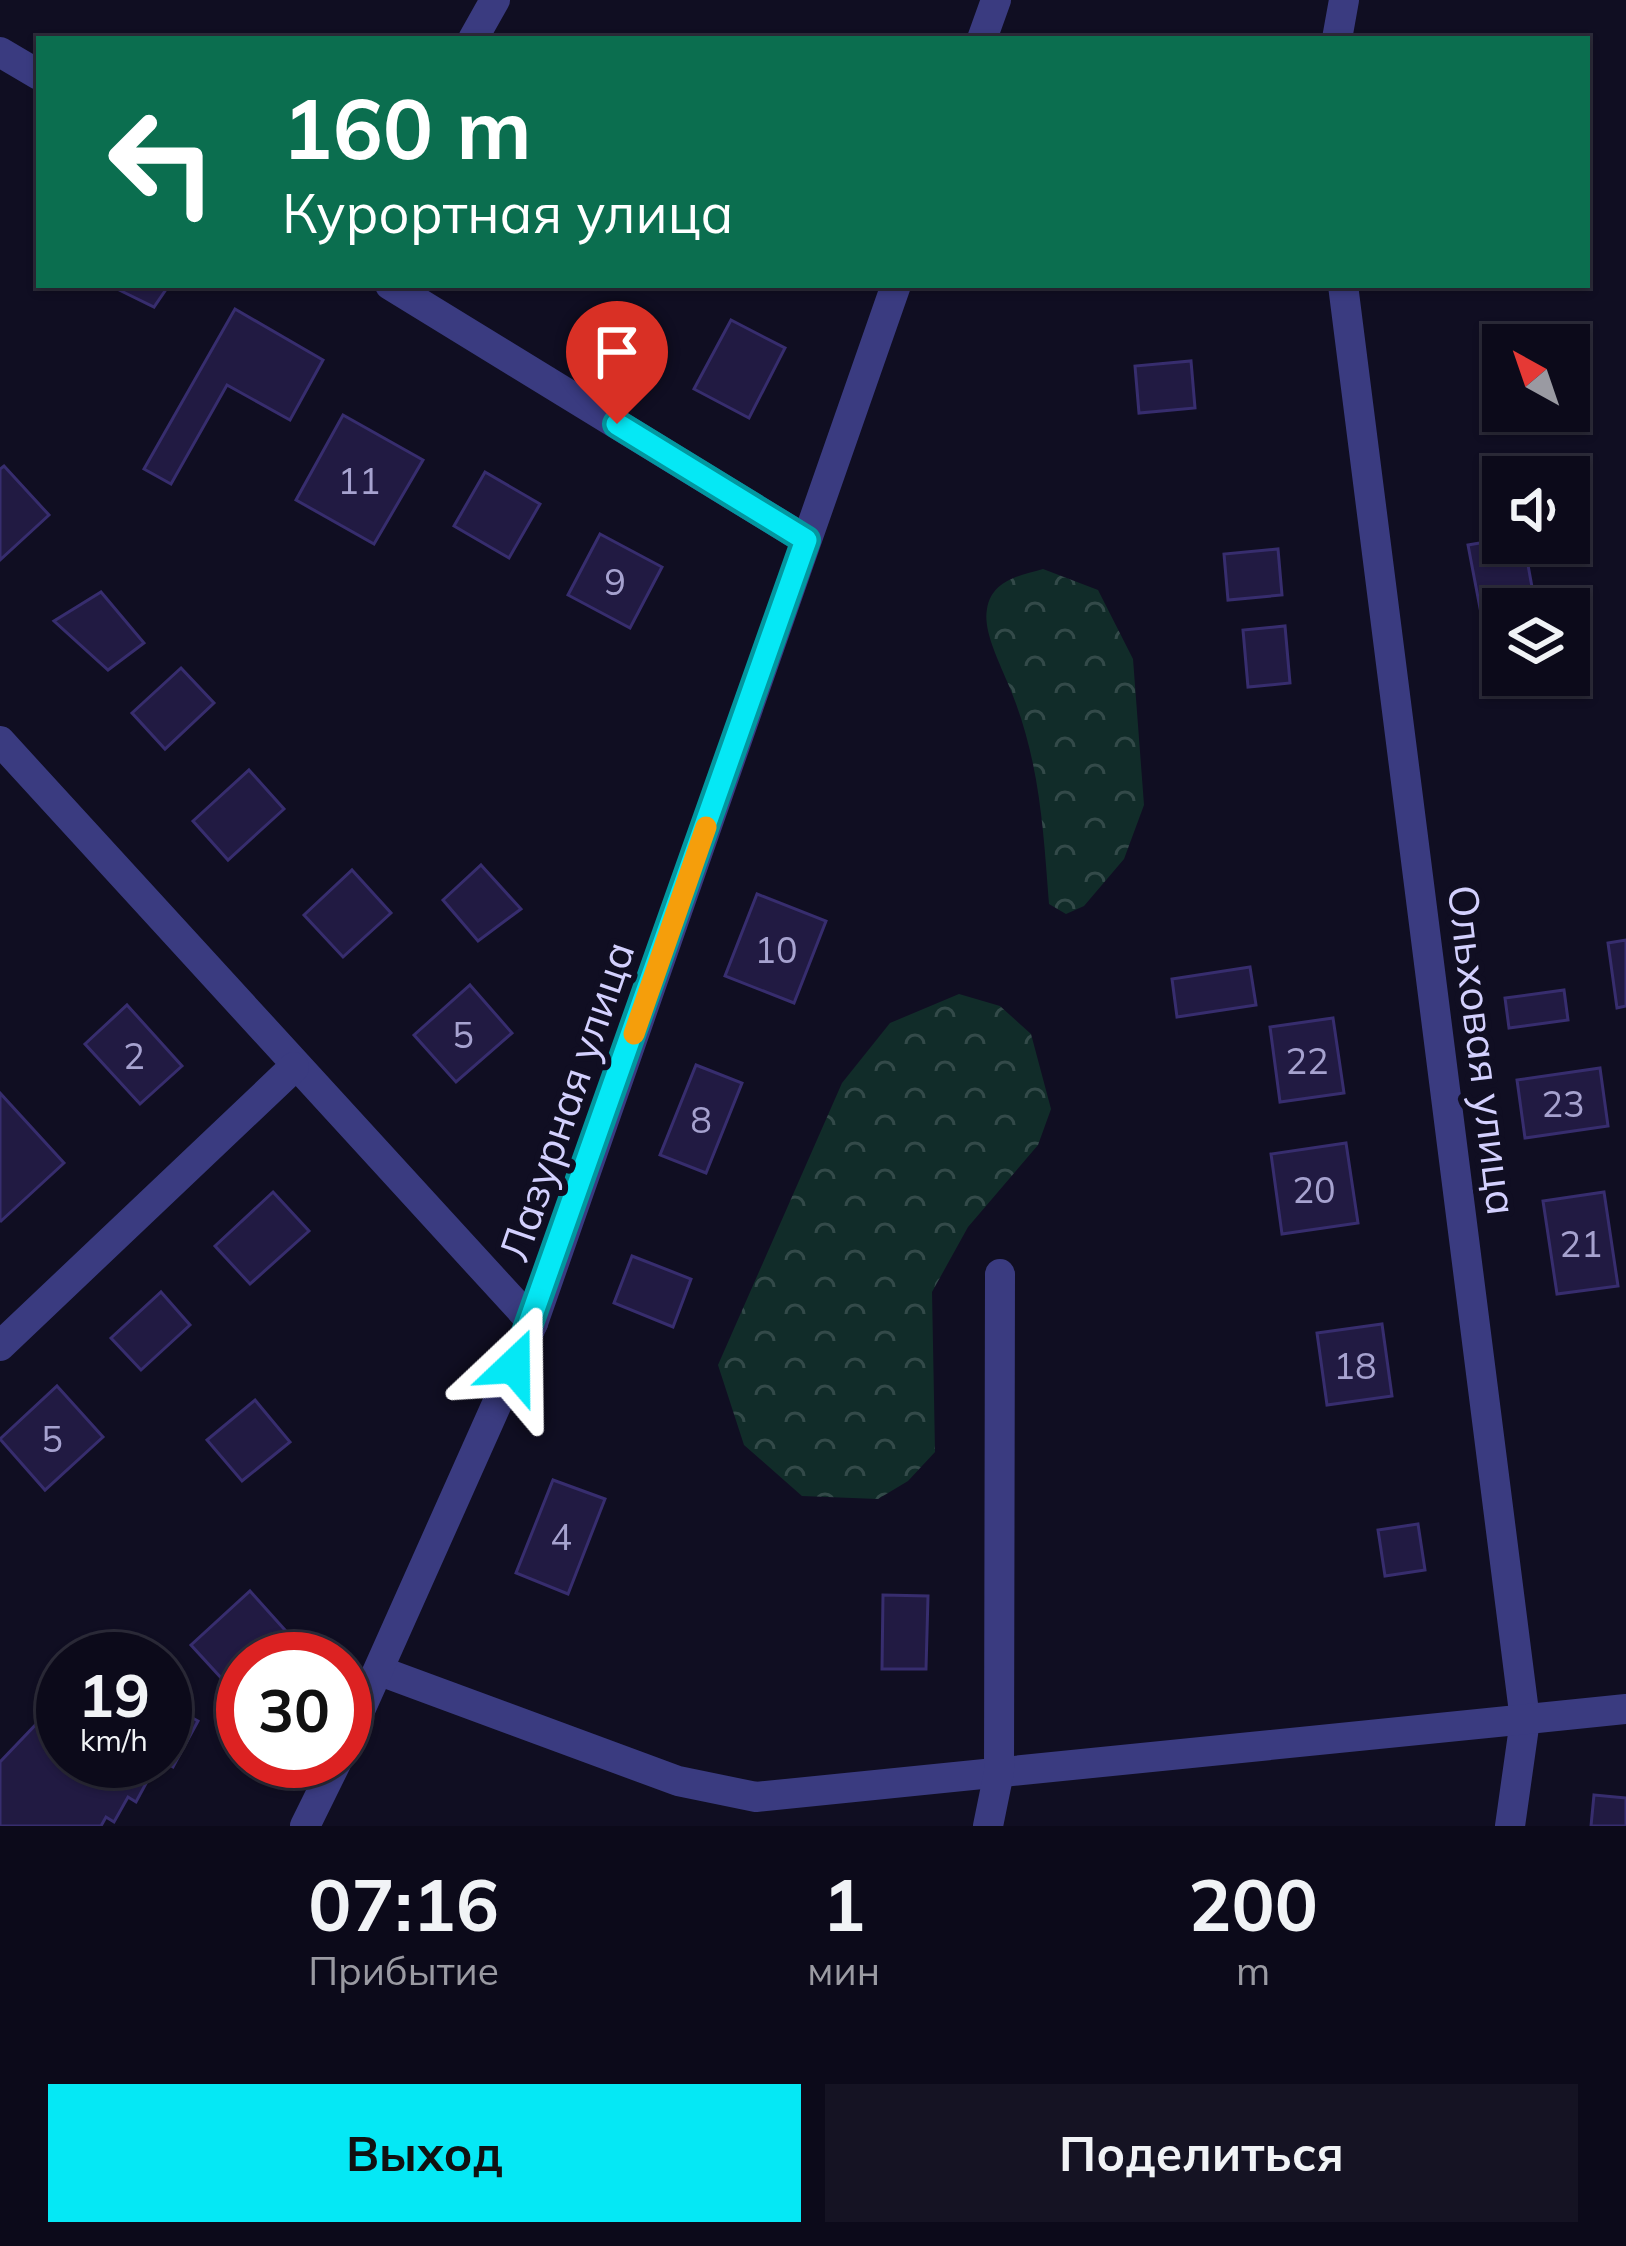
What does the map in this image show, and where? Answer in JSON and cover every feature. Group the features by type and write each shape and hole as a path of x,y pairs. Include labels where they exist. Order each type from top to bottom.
{"street":[{"path":"475,36 495,0"},
{"path":"983,36 996,0"},
{"path":"1338,36 1344,0"},
{"path":"0,52 36,73"},
{"path":"395,288 806,540"},
{"name":"Лазурная улица","path":"372,1688 533,1323 895,288"},
{"name":"Ольховая улица","path":"1343,288 1525,1720 1510,1826"},
{"path":"0,741 533,1323"},
{"path":"0,1346 294,1067"},
{"path":"988,1826 999,1772 1000,1274"},
{"path":"380,1671 678,1781 756,1797 1626,1709"},
{"path":"305,1826 324,1788"}],"green space":[{"path":"1043,569 1098,590 1133,659 1144,805 1124,859 1084,906 1066,914 1049,904 1033,762 986,617 990,599 1001,585"},
{"path":"959,994 1000,1006 1031,1034 1051,1109 1038,1145 968,1227 932,1292 935,1452 908,1481 878,1499 802,1496 744,1445 718,1365 842,1083 890,1023"}],"building":[{"path":"115,288 167,288 154,307"},
{"path":"235,309 323,360 290,420 227,385 171,484 144,469"},
{"path":"731,320 785,348 749,418 694,389"},
{"path":"1191,361 1195,408 1139,413 1135,366"},
{"path":"343,415 423,460 374,544 296,500"},
{"path":"4,466 49,515 0,560 0,469"},
{"path":"485,472 540,504 509,558 454,526"},
{"path":"600,534 662,567 630,628 568,595"},
{"path":"1482,543 1482,564 1528,564 1532,588 1482,588 1482,618 1468,545"},
{"path":"1278,549 1282,595 1228,600 1224,554"},
{"path":"101,592 144,643 108,670 54,621"},
{"path":"1285,626 1290,683 1248,687 1243,630"},
{"path":"181,668 214,703 165,749 132,713"},
{"path":"249,770 284,809 228,860 193,821"},
{"path":"481,865 521,909 478,941 443,900"},
{"path":"352,870 391,913 343,957 304,915"},
{"path":"757,894 826,921 794,1003 725,976"},
{"path":"1626,940 1626,1006 1617,1008 1608,943"},
{"path":"1250,967 1256,1005 1177,1017 1172,979"},
{"path":"470,985 512,1033 456,1082 414,1035"},
{"path":"1564,990 1568,1020 1509,1028 1505,998"},
{"path":"127,1005 182,1066 140,1104 85,1044"},
{"path":"1333,1018 1344,1093 1280,1102 1270,1027"},
{"path":"696,1065 742,1083 706,1173 660,1155"},
{"path":"1600,1068 1608,1126 1525,1138 1517,1080"},
{"path":"0,1093 64,1163 1,1221 0,1220"},
{"path":"1346,1143 1358,1223 1282,1234 1271,1154"},
{"path":"273,1192 309,1231 250,1284 215,1246"},
{"path":"1604,1192 1618,1286 1557,1294 1543,1201"},
{"path":"632,1256 691,1279 673,1327 614,1303"},
{"path":"161,1292 190,1325 141,1370 111,1338"},
{"path":"1382,1324 1392,1396 1327,1405 1317,1333"},
{"path":"57,1386 103,1437 45,1490 0,1439"},
{"path":"255,1400 290,1442 242,1481 207,1440"},
{"path":"553,1480 605,1499 568,1594 516,1573"},
{"path":"1418,1524 1425,1570 1385,1576 1378,1530"},
{"path":"250,1591 287,1632 216,1632 216,1672 192,1644"},
{"path":"883,1595 928,1596 926,1669 882,1669"},
{"path":"36,1724 36,1788 144,1788 136,1802 128,1797 114,1822 106,1817 101,1826 0,1826 0,1762"},
{"path":"1594,1795 1626,1798 1626,1826 1591,1826"}],"slow traffic":[{"path":"634,1034 706,827"}],"route":[{"path":"514,1366 806,540 617,424"}]}
